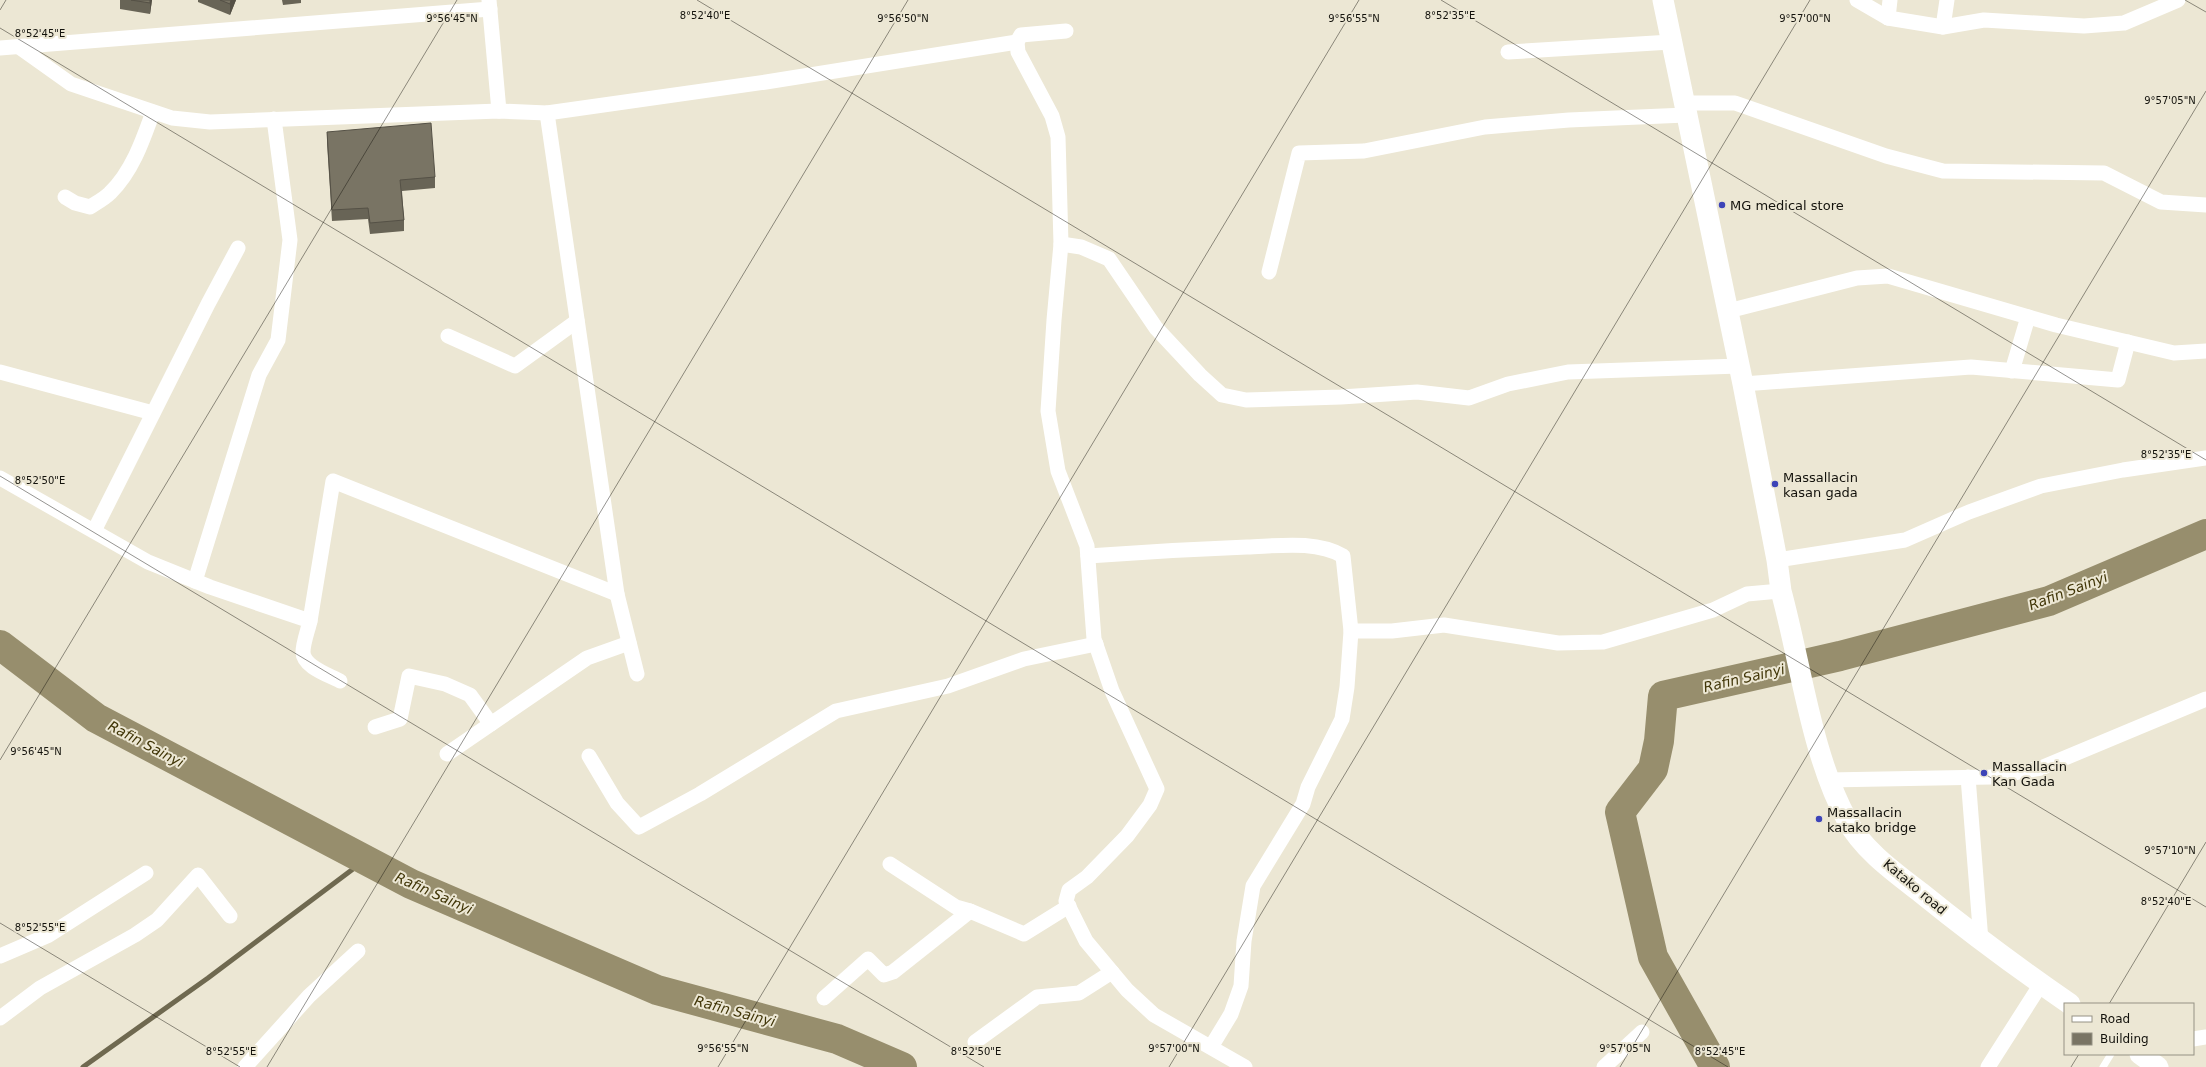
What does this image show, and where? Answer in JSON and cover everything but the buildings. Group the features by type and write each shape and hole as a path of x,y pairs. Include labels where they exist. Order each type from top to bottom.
{"street":[{"name":"Katako road","path":"1663,0 1741,375 1777,560 1781,591 1814,729 1828,780 1847,821 1868,847 1894,871 1981,941 2069,1003"},
{"path":"1857,0 1888,18 1943,26 1984,20 2084,26 2124,23 2178,0"},
{"path":"1888,18 1890,0"},
{"path":"1943,26 1947,0"},
{"path":"0,48 490,4 499,111"},
{"path":"1066,31 1021,35 1017,42 1018,52 1052,116 1058,137 1062,244 1054,320 1048,411 1058,471 1087,546 1096,644 1112,690 1157,789 1150,805 1127,836 1087,877 1069,890 1066,901 1086,941 1126,990 1154,1015 1245,1067"},
{"path":"19,47 71,84 172,118 210,122 499,111 547,113 766,82 1017,42"},
{"path":"1508,52 1671,42"},
{"path":"1269,272 1299,153 1364,151 1485,127 1736,103 1886,156 1943,170 2104,173 2161,202 2206,205"},
{"path":"64,197 75,203 90,207 110,193 129,168 142,142 153,112"},
{"path":"547,113 617,594 637,674"},
{"path":"195,581 259,375 278,340 290,240 274,119"},
{"path":"1062,244 1081,247 1109,259 1156,328 1200,375 1222,395 1246,400 1341,397 1416,392 1469,398 1508,384 1568,372 1741,375 1971,367 2118,380 2128,342"},
{"path":"94,531 238,248"},
{"path":"1728,311 1857,278 1888,276 2028,317 2174,353 2206,351"},
{"path":"2012,371 2028,317"},
{"path":"448,336 515,366 577,321"},
{"path":"0,372 153,413"},
{"path":"1777,560 1905,540 1969,512 2041,486 2123,470 2206,458"},
{"path":"0,478 148,562 195,581 310,621"},
{"path":"340,681 315,668 305,659 303,653 310,621 333,481 617,594"},
{"path":"1088,556 1205,548 1298,546 1334,550 1342,556 1351,631 1348,688 1342,718 1308,787 1303,804 1253,886 1244,941 1241,986 1231,1014 1211,1047"},
{"path":"1351,631 1392,631 1444,625 1558,643 1603,642 1714,610 1747,594 1781,591"},
{"path":"447,754 588,658 629,643"},
{"path":"589,756 617,803 639,827 700,794 836,711 948,686 1024,659 1096,644"},
{"path":"375,727 400,719 409,676 445,684 470,695 491,724"},
{"path":"1828,780 1992,777 2042,768 2206,699"},
{"path":"1968,777 1981,941"},
{"path":"890,864 956,908 970,911 1024,934 1069,906"},
{"path":"0,956 49,935 146,873"},
{"path":"0,1018 40,988 135,935 157,920 198,874 230,916"},
{"path":"824,998 868,960 884,975 893,972 970,911"},
{"path":"245,1067 309,996 358,950"},
{"path":"975,1042 1037,997 1079,993 1112,972"},
{"path":"1988,1067 2041,984"},
{"path":"1604,1067 1642,1032"},
{"path":"2194,1039 2206,1037"},
{"path":"2141,1055 2158,1067"}],"lane":[{"path":"2103,1067 2110,1055"}],"waterway":[{"name":"Rafin Sainyi","path":"1715,1067 1653,957 1620,812 1653,769 1659,741 1663,696 1840,656 2049,601 2206,534"},
{"name":"Rafin Sainyi","path":"0,645 96,718 411,884 657,990 837,1039 902,1067"},
{"path":"83,1067 208,978 365,860"}],"place":[{"name":"MG medical store","path":"1722,205"},
{"name":"Massallacin kasan gada","path":"1775,484"},
{"name":"Massallacin Kan Gada","path":"1984,773"},
{"name":"Massallacin katako bridge","path":"1819,819"}]}
